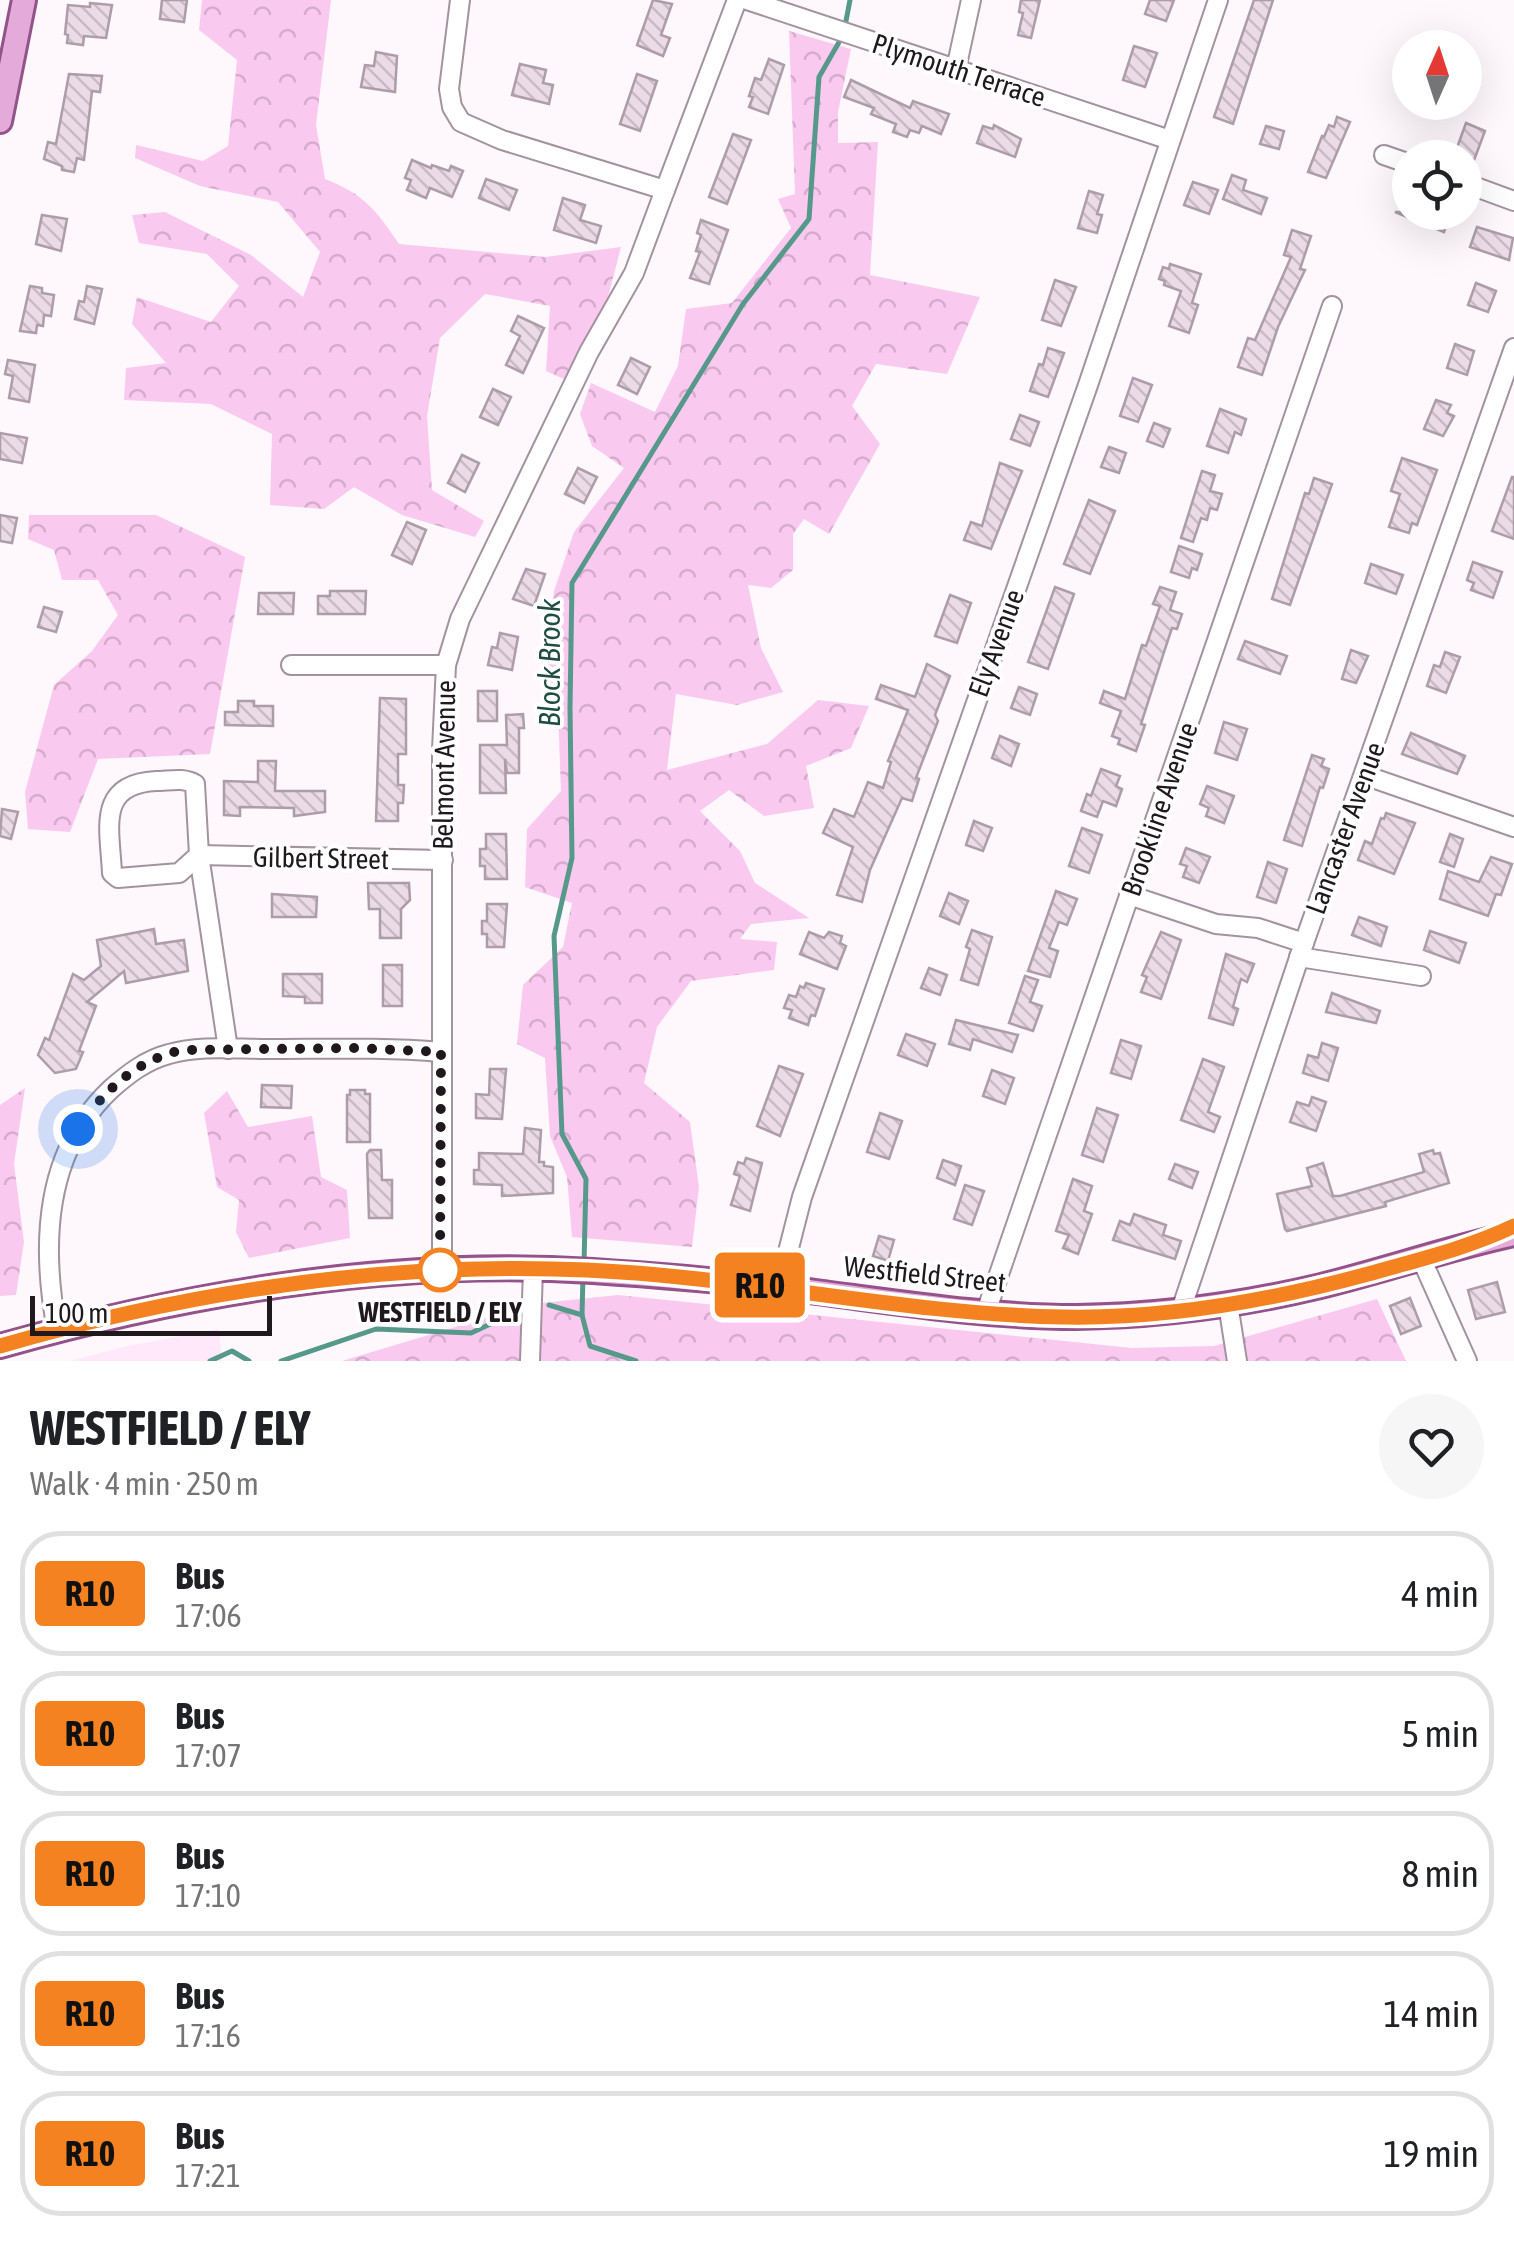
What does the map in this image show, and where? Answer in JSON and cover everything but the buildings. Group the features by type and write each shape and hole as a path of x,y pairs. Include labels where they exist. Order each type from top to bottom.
{"main road":[{"path":"0,121 24,0"},
{"name":"Westfield Street","path":"1483,1241 1514,1226"},
{"name":"Westfield Street","path":"0,1346 132,1312 240,1292 442,1270 583,1270 779,1287 986,1312 1077,1317 1180,1310 1306,1290 1514,1234"}],"street":[{"path":"460,0 448,89 461,122 502,140 666,190"},
{"name":"Belmont Avenue","path":"442,1270 446,665 460,620 524,486 589,352 634,274 737,0"},
{"name":"Plymouth Terrace","path":"746,0 1170,140"},
{"path":"956,69 971,0"},
{"name":"Ely Avenue","path":"779,1287 802,1197 1082,403 1218,0"},
{"path":"1384,155 1392,158"},
{"path":"1482,190 1514,200"},
{"name":"Brookline Avenue","path":"986,1312 1332,306"},
{"name":"Lancaster Avenue","path":"1180,1310 1302,950 1513,355"},
{"path":"291,665 446,665"},
{"path":"1364,775 1514,827"},
{"path":"200,855 178,873 118,878 112,873 110,809 117,796 138,782 188,780 196,784 200,855 228,1049"},
{"name":"Gilbert Street","path":"200,855 443,860"},
{"path":"1129,895 1216,924 1258,928 1302,950 1422,976"},
{"path":"58,1330 49,1270 51,1209 60,1167 78,1129 108,1093 146,1062 182,1050 355,1048 441,1052"},
{"path":"1421,1258 1467,1361"},
{"path":"530,1361 533,1269"},
{"path":"1228,1304 1236,1361"}],"shaded area":[{"path":"219,1329 222,1361 70,1361 123,1347"}],"green space":[{"path":"202,0 331,0 316,125 325,179 368,204 399,244 545,257 621,247 606,305 566,380 546,371 550,306 485,294 440,338 427,416 432,490 484,521 475,537 402,515 354,487 324,509 270,505 272,434 211,404 124,400 126,368 166,363 132,324 137,297 211,322 239,286 207,254 139,243 132,215 165,212 251,255 303,297 320,252 278,202 200,186 135,158 136,145 203,161 228,146 237,60 199,30"},
{"path":"789,31 851,49 838,112 838,143 878,142 870,275 980,297 947,374 876,364 852,406 880,444 829,534 804,519 793,534 793,570 771,588 748,585 761,648 783,692 737,705 676,694 667,770 767,744 818,700 869,706 851,748 806,766 814,808 764,816 729,790 700,811 740,851 755,883 809,918 751,924 740,939 777,942 774,970 691,981 657,1027 644,1083 690,1122 699,1187 692,1247 572,1237 567,1177 550,1136 545,1058 517,1044 523,985 563,947 572,903 525,887 527,829 561,791 558,710 545,670 554,591 574,532 624,468 592,446 580,414 591,383 655,412 678,366 686,309 732,303 791,228 778,199 795,194"},
{"path":"29,515 156,515 245,557 210,754 98,759 70,832 28,829 25,792 54,685 92,651 118,615 98,580 62,580 54,550 28,539"},
{"path":"25,1088 14,1164 24,1242 16,1295 0,1296 0,1105"},
{"path":"227,1091 248,1127 312,1116 321,1177 347,1190 350,1238 249,1258 236,1232 239,1200 217,1187 204,1113"},
{"path":"618,1295 1132,1348 1214,1346 1377,1299 1406,1361 342,1361 532,1304"}],"waterway":[{"name":"Block Brook","path":"845,26 850,0"},
{"name":"Block Brook","path":"584,1264 586,1179 562,1134 554,936 572,858 572,583 743,304 809,219 819,77 842,37"},
{"name":"Block Brook","path":"583,1275 582,1315 590,1346 636,1361"},
{"path":"549,1305 582,1315"},
{"path":"281,1361 376,1329 471,1333 501,1319"},
{"path":"210,1361 232,1351 249,1361"}],"bus line":[{"name":"R10","path":"0,1346 178,1302 307,1282 442,1270 591,1270 1016,1314 1140,1314 1202,1308 1320,1286 1483,1241 1514,1226"}],"place":[{"name":"WESTFIELD / ELY","path":"440,1270"}],"route":[{"path":"78,1129 128,1074 146,1062 182,1050 355,1048 441,1052 440,1270"}]}
